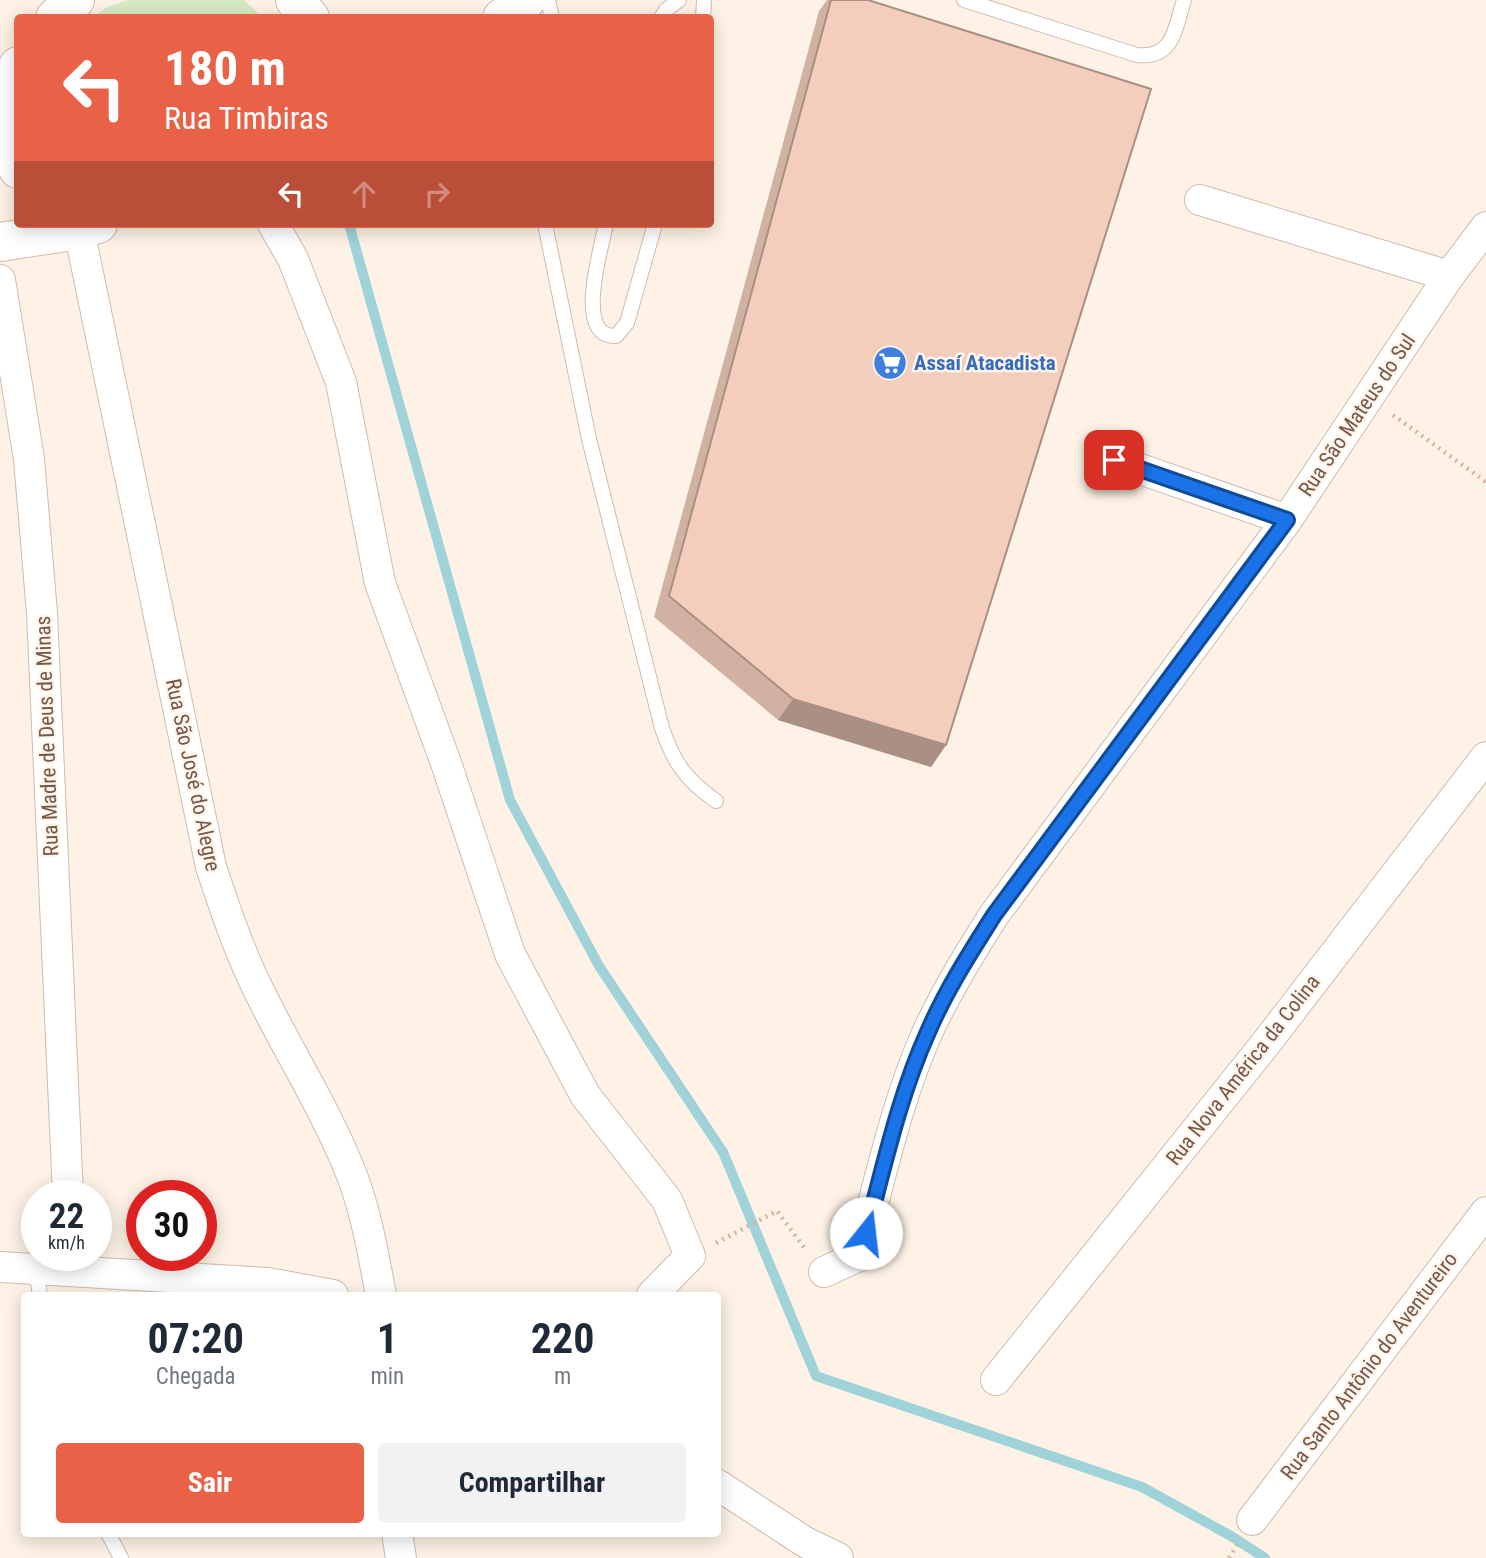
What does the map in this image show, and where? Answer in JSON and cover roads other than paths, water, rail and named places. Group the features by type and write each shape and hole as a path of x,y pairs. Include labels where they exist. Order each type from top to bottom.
{"main road":[{"path":"59,14 75,0"},
{"path":"295,0 307,14"},
{"path":"507,14 526,0"},
{"path":"14,75 0,108 14,159"},
{"path":"0,242 73,228"}],"street":[{"path":"1199,200 1449,276"},
{"name":"Rua São Mateus do Sul","path":"824,1272 859,1256 905,1090 927,1032 957,972 994,915 1287,520 1449,276 1486,227"},
{"name":"Rua São José do Alegre","path":"83,228 211,867 232,928 258,990 321,1105 355,1182 380,1292"},
{"path":"275,228 293,259 341,382 380,583 446,763 510,954 585,1095 667,1200 690,1256 655,1292"},
{"name":"Rua Madre de Deus de Minas","path":"0,280 29,459 42,613 67,1180"},
{"path":"1114,460 1287,520"},
{"name":"Rua Nova América da Colina","path":"996,1380 1263,1047 1486,757"},
{"name":"Rua Santo Antônio do Aventureiro","path":"1252,1520 1486,1212"},
{"path":"0,1267 38,1282 57,1271"},
{"path":"112,1267 268,1283 317,1292"},
{"path":"721,1487 805,1542 838,1558"},
{"path":"398,1537 401,1558"}],"lane":[{"path":"664,14 679,0"},
{"path":"964,0 1137,55 1152,56 1163,52 1170,42 1184,0"},
{"path":"546,228 589,439 662,727 670,751 681,770 697,788 716,801"},
{"path":"605,228 595,269 592,298 601,332 609,336 616,336 627,323 654,228"},
{"path":"110,1537 121,1558"}],"waterway":[{"path":"350,228 510,800 599,966 723,1152 816,1376 1142,1487 1265,1558"}],"place":[{"name":"Assaí Atacadista","path":"890,363"}]}
